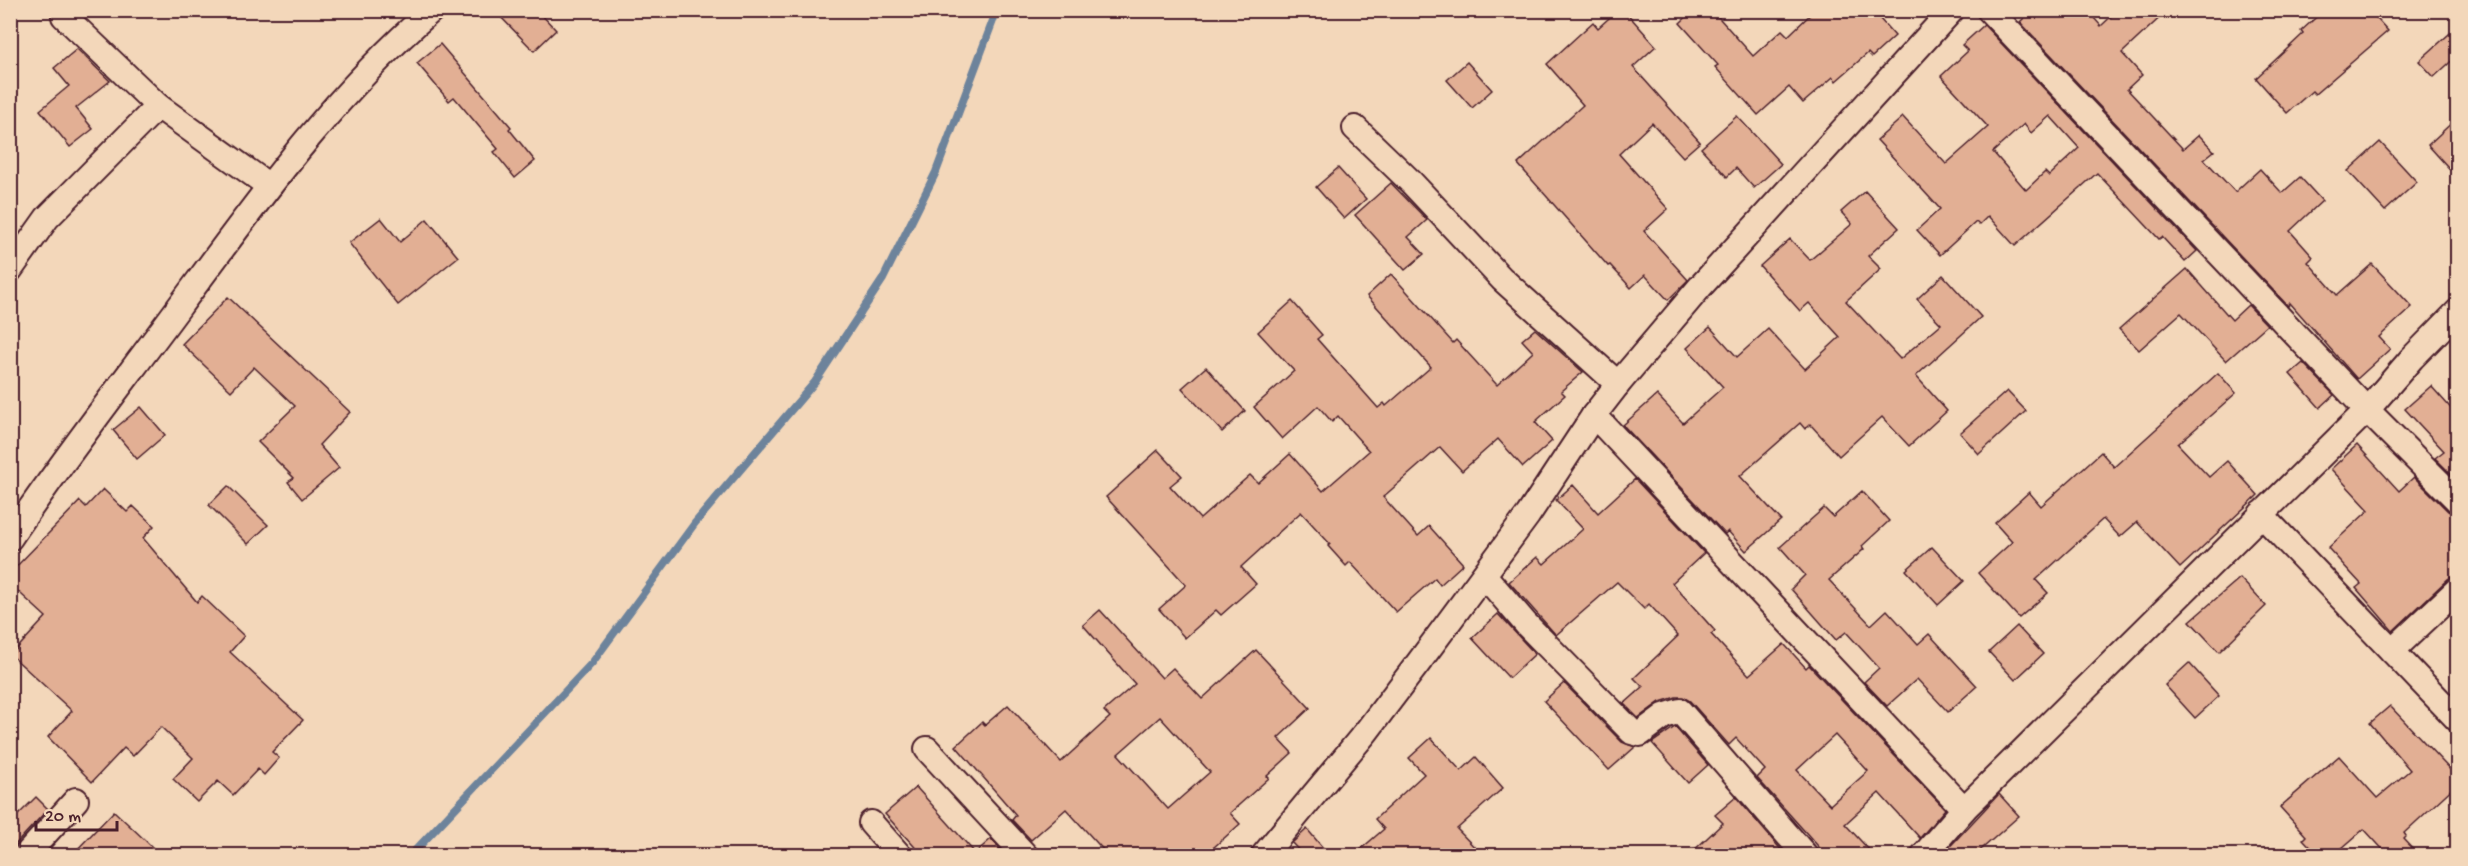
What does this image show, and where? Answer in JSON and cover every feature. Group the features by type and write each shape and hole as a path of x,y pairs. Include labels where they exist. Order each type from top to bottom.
{"street":[{"path":"10,538 269,186 351,91 404,34 432,10"},
{"path":"1263,855 1366,732 1528,515 1594,415 1618,384 1700,287 1942,24 1952,10"},
{"path":"1989,10 2367,410 2457,501"},
{"path":"64,16 158,106 269,186"},
{"path":"10,270 47,218 158,106"},
{"path":"1355,128 1411,182 1502,279 1618,384"},
{"path":"1923,855 1964,809 2367,410 2457,311"},
{"path":"1594,415 1964,809"},
{"path":"2261,513 2457,720"},
{"path":"1484,575 1526,624 1632,732 1640,734 1664,716 1680,711 1806,855"},
{"path":"2392,651 2457,589"},
{"path":"927,749 1026,855"},
{"path":"25,855 76,800"},
{"path":"871,823 900,855"}],"building":[{"path":"494,10 537,10 556,30 534,51"},
{"path":"1618,10 1624,10 1656,46 1633,67 1700,142 1683,157 1652,123 1619,154 1668,209 1644,231 1688,280 1668,300 1645,275 1631,288 1610,265 1608,266 1518,164 1583,105 1547,64 1593,22 1598,28"},
{"path":"1694,10 1712,10 1753,56 1782,30 1788,36 1815,10 1872,10 1895,36 1872,57 1868,53 1836,81 1833,77 1803,103 1789,87 1758,115 1715,67 1718,65 1680,23"},
{"path":"2032,10 2087,10 2101,26 2118,10 2168,10 2122,53 2142,75 2127,89 2183,149 2199,135 2214,151 2204,159 2235,192 2260,169 2282,193 2300,177 2322,201 2290,231 2313,257 2308,262 2337,295 2372,264 2412,307 2379,337 2390,349 2357,379 2290,303 2288,306 2020,22"},
{"path":"2324,10 2369,10 2388,31 2315,94 2312,91 2287,113 2256,78 2303,34 2301,31"},
{"path":"1984,25 2197,251 2185,262 2162,237 2159,239 2097,173 2015,246 1988,216 1979,225 1976,222 1940,255 1917,230 1940,209 1877,140 1903,117 1946,164 1988,127 1941,76 1968,51 1962,45","holes":["2050,116 2079,148 2049,176 2045,172 2026,190 1993,152 2024,124 2031,133"]},
{"path":"2457,27 2457,56 2434,77 2419,61"},
{"path":"440,44 511,127 509,129 535,161 515,178 494,152 498,149 454,97 449,101 417,63"},
{"path":"77,49 110,81 76,108 93,129 70,147 40,110 69,86 54,68"},
{"path":"1467,62 1492,90 1472,108 1447,80"},
{"path":"1737,116 1781,164 1754,188 1736,168 1727,177 1701,148"},
{"path":"2457,118 2457,177 2428,145"},
{"path":"2380,142 2417,182 2385,211 2348,171"},
{"path":"1338,168 1366,199 1344,219 1316,187"},
{"path":"1391,183 1427,220 1408,237 1424,254 1405,270 1355,215"},
{"path":"1865,191 1899,228 1868,256 1881,269 1846,301 1900,359 1941,324 1917,299 1943,275 1981,317 1916,376 1947,411 1909,446 1882,417 1839,456 1810,424 1805,429 1800,423 1740,476 1781,520 1746,551 1728,531 1725,534 1623,425 1657,395 1683,423 1723,387 1687,348 1710,327 1737,357 1768,329 1805,369 1840,337 1809,303 1800,311 1760,266 1790,239 1810,260 1852,224 1841,212"},
{"path":"381,218 400,242 427,219 458,257 398,305 349,243"},
{"path":"2187,269 2232,320 2248,305 2267,325 2226,361 2181,313 2139,350 2119,329"},
{"path":"1391,274 1453,343 1456,340 1497,385 1533,352 1522,340 1535,329 1583,372 1561,391 1565,395 1535,422 1552,441 1523,467 1498,439 1462,471 1440,447 1383,497 1418,536 1429,526 1463,564 1440,585 1435,578 1396,612 1350,562 1346,566 1301,512 1241,567 1256,584 1221,615 1216,610 1185,638 1159,609 1186,585 1106,497 1158,450 1182,476 1170,486 1200,519 1250,475 1258,483 1290,454 1323,491 1369,451 1338,416 1332,422 1318,406 1282,439 1254,407 1294,371 1258,332 1292,301 1322,335 1317,339 1378,408 1384,403 1386,406 1431,367 1367,296"},
{"path":"228,297 350,412 319,445 339,468 302,499 288,482 294,478 258,442 295,406 254,367 231,391 182,344"},
{"path":"2303,363 2334,395 2320,408 2290,374"},
{"path":"1206,367 1245,411 1222,432 1182,388"},
{"path":"2218,373 2236,393 2178,444 2209,477 2227,461 2258,495 2180,568 2137,522 2120,537 2103,519 2036,580 2048,593 2019,618 1978,573 2012,542 1995,523 2029,492 2041,506 2101,452 2114,467"},
{"path":"2431,386 2457,415 2457,480 2435,458 2444,451 2405,409"},
{"path":"2007,391 2026,411 1979,454 1960,433"},
{"path":"141,407 165,435 137,459 113,430"},
{"path":"2357,445 2399,491 2414,477 2448,511 2457,515 2457,575 2448,579 2393,631 2356,588 2361,584 2328,548 2369,510 2331,469"},
{"path":"1635,479 1704,553 1672,583 1715,631 1711,634 1749,675 1784,644 1806,668 1809,665 1945,809 1920,838 1879,793 1845,824 1874,855 1826,855 1757,778 1765,770 1736,738 1729,745 1690,701 1683,697 1676,697 1660,702 1638,718 1624,704 1643,687 1634,678 1678,636 1649,604 1644,609 1617,582 1556,635 1509,582 1537,557 1544,564 1583,529 1556,500 1573,485 1598,513","holes":["1835,735 1868,771 1830,805 1797,770"]},
{"path":"228,486 268,525 248,544 209,505"},
{"path":"103,489 127,512 133,506 154,526 143,538 197,602 202,596 244,636 230,652 303,720 272,752 279,758 264,775 258,769 233,795 218,781 197,802 173,779 193,758 161,727 133,756 124,748 92,782 48,737 72,711 11,655 46,617 10,584 10,573 80,501 86,507"},
{"path":"1862,491 1889,521 1862,546 1864,549 1829,580 1871,625 1887,610 1918,644 1929,634 1977,686 1948,712 1917,679 1887,706 1864,682 1879,668 1846,632 1836,640 1791,589 1805,575 1780,547 1824,508 1833,517"},
{"path":"1932,547 1964,581 1938,605 1906,570"},
{"path":"2240,578 2266,606 2219,652 2190,621"},
{"path":"1100,610 1162,678 1173,668 1202,699 1256,650 1310,708 1278,738 1292,753 1267,776 1269,778 1230,813 1240,824 1205,855 1108,855 1066,809 1031,840 1012,820 1016,815 956,746 982,722 985,725 1008,705 1061,762 1110,717 1104,711 1135,684 1083,625","holes":["1160,717 1210,772 1168,809 1118,754"]},
{"path":"1498,614 1535,654 1509,678 1472,638"},
{"path":"2017,626 2043,654 2015,680 1989,652"},
{"path":"2189,663 2219,696 2195,718 2165,685"},
{"path":"1564,683 1622,742 1635,747 1609,770 1544,701"},
{"path":"2390,706 2457,777 2457,784 2404,833 2406,836 2403,839 2418,855 2388,855 2364,829 2334,855 2318,855 2303,839 2306,836 2280,807 2339,756 2377,798 2410,770 2370,723"},
{"path":"1675,727 1708,765 1688,783 1652,743"},
{"path":"1431,738 1461,771 1476,757 1503,788 1457,829 1482,855 1354,855 1384,829 1375,819 1424,774 1409,758"},
{"path":"916,787 975,853 991,839 1006,855 922,855 885,814"},
{"path":"1999,794 2019,816 1975,855 1942,855"},
{"path":"36,797 48,809 14,846 10,855 10,823"},
{"path":"1736,797 1783,852 1779,855 1689,855 1723,823 1715,815"},
{"path":"114,811 146,841 160,855 72,855"},
{"path":"1307,829 1329,855 1303,855 1292,843"}],"waterway":[{"path":"410,856 592,663 695,523 815,382 883,279 936,172 997,10"}]}
